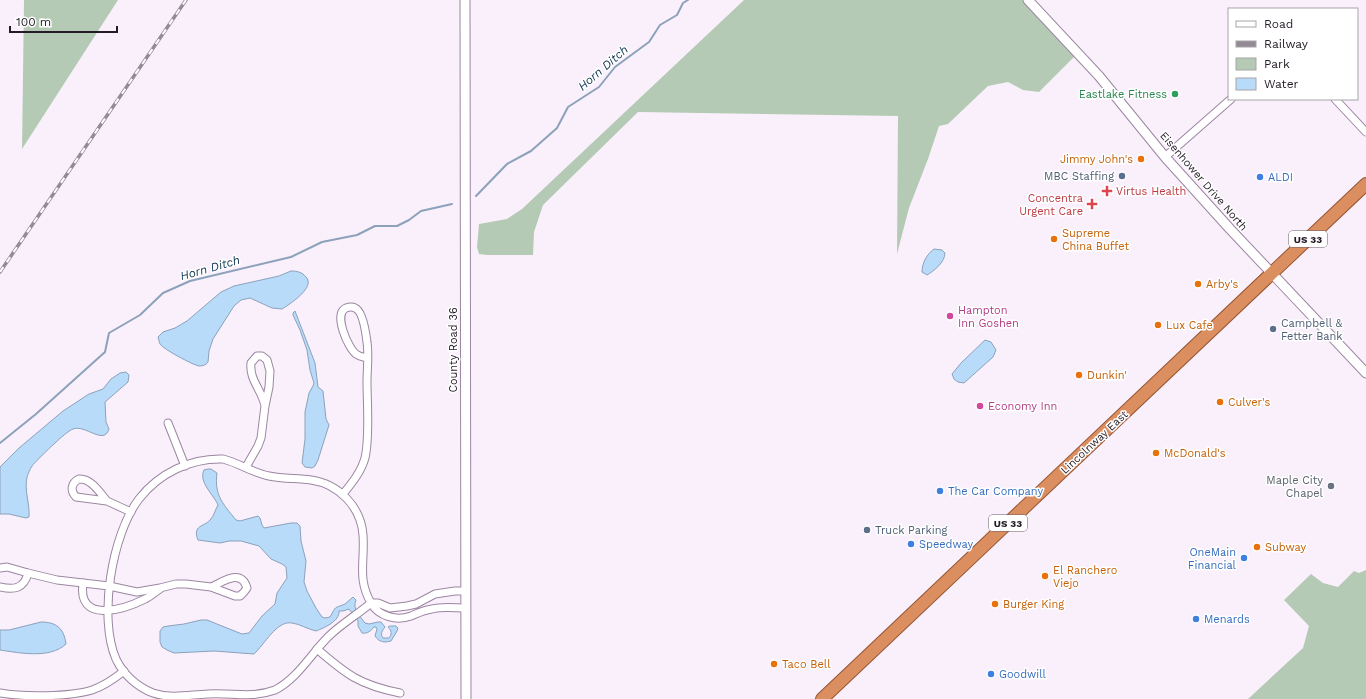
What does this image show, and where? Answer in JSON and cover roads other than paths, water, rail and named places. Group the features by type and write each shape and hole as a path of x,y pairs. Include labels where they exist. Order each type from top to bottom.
{"highway":[{"name":"Lincolnway East","path":"822,699 1366,184"}],"street":[{"name":"County Road 36","path":"465,0 466,699"},
{"name":"Eisenhower Drive North","path":"1028,0 1099,76 1230,229 1366,373"},
{"path":"1166,156 1229,100"},
{"path":"1336,100 1366,132"},
{"path":"343,494 357,476 365,457 367,438 367,358 367,341 360,312 354,308 347,308 340,317 348,342 355,353 360,357 367,358"},
{"path":"246,467 261,438 269,387 270,370 267,360 262,356 257,356 251,363 251,372 252,377 264,399 265,406"},
{"path":"168,423 185,466"},
{"path":"466,591 435,594 416,604 407,606 390,608 378,603 371,603 353,618 340,626 283,686 268,693 253,697 214,694 179,697 161,696 144,689 130,678 119,665 112,649 108,611 109,586 117,547 130,512 138,500 159,479 173,470 199,461 216,459 230,461 266,476 276,478 306,479 320,482 335,488 343,494 356,510 362,525 364,541 363,584 366,594 371,603 375,610 378,613 396,618 410,616 433,608 466,608"},
{"path":"107,501 98,490 86,480 79,479 73,484 72,490 76,497 107,501 130,512"},
{"path":"0,568 7,567 28,574 109,586 136,592 176,584 211,587"},
{"path":"0,587 7,588 20,586 26,581 28,574"},
{"path":"83,583 82,594 88,606 97,610 108,611 140,602 160,588"},
{"path":"317,649 336,666 360,682 378,688 400,692"},
{"path":"0,693 20,695 79,693 101,686 124,672"}],"water":[{"path":"934,249 942,250 945,253 945,256 939,266 927,275 922,272 923,265 927,256"},
{"path":"291,271 301,273 308,281 308,286 301,295 282,309 272,308 250,298 241,300 234,306 213,339 209,351 208,362 205,365 199,366 191,363 172,353 160,344 158,337 163,332 175,328 187,321 221,292 234,286 279,276"},
{"path":"295,311 315,363 318,387 323,391 326,419 329,425 318,460 312,468 305,467 302,463 305,439 305,412 309,393 314,383 310,370 307,350 293,315"},
{"path":"985,340 991,342 996,350 993,357 964,383 958,382 954,379 952,374 961,363"},
{"path":"126,372 129,375 128,382 105,402 106,422 109,429 107,434 99,435 78,428 69,431 45,452 30,470 26,482 29,517 26,518 9,514 0,514 0,467 19,448 63,411 89,394 103,389 111,379 120,373"},
{"path":"211,469 217,473 216,481 220,499 236,520 240,521 258,516 264,528 291,523 297,523 300,526 301,541 306,561 304,582 307,591 322,617 330,617 336,608 345,604 353,597 356,600 356,609 365,623 369,624 381,622 385,627 382,632 383,638 389,638 391,635 391,631 388,627 396,626 398,628 391,641 384,642 378,640 375,636 377,629 376,627 367,633 362,633 358,626 358,621 349,609 339,611 339,615 334,621 316,631 298,624 286,623 281,625 254,654 214,651 174,653 162,647 160,642 160,631 163,627 201,620 207,620 242,634 249,633 262,616 275,604 277,593 287,578 286,567 271,559 259,546 241,541 220,543 198,540 196,532 200,527 208,522 218,505 203,479 204,470"},
{"path":"41,622 51,623 58,627 65,638 66,644 52,652 34,654 0,650 0,630 9,630"}],"waterway":[{"name":"Horn Ditch","path":"476,196 507,164 531,151 557,128 568,107 599,87 615,67 649,42 660,25 677,15 683,3 688,0"},
{"name":"Horn Ditch","path":"0,443 36,414 105,352 109,333 140,315 163,293 190,281 291,257 322,242 357,235 375,226 397,226 409,220 421,211 452,204"}],"railway":[{"path":"0,272 186,0"}],"place":[{"name":"Eastlake Fitness","path":"1175,94"},
{"name":"Jimmy John's","path":"1141,159"},
{"name":"MBC Staffing","path":"1122,176"},
{"name":"ALDI","path":"1260,177"},
{"name":"Virtus Health","path":"1107,191"},
{"name":"Concentra Urgent Care","path":"1092,204"},
{"name":"Supreme China Buffet","path":"1054,239"},
{"name":"Arby's","path":"1198,284"},
{"name":"Hampton Inn Goshen","path":"950,316"},
{"name":"Lux Cafe","path":"1158,325"},
{"name":"Campbell & Fetter Bank","path":"1273,329"},
{"name":"Dunkin'","path":"1079,375"},
{"name":"Culver's","path":"1220,402"},
{"name":"Economy Inn","path":"980,406"},
{"name":"McDonald's","path":"1156,453"},
{"name":"Maple City Chapel","path":"1331,486"},
{"name":"The Car Company","path":"940,491"},
{"name":"Truck Parking","path":"867,530"},
{"name":"Speedway","path":"911,544"},
{"name":"Subway","path":"1257,547"},
{"name":"OneMain Financial","path":"1244,558"},
{"name":"El Ranchero Viejo","path":"1045,576"},
{"name":"Burger King","path":"995,604"},
{"name":"Menards","path":"1196,619"},
{"name":"Taco Bell","path":"774,664"},
{"name":"Goodwill","path":"991,674"}]}
